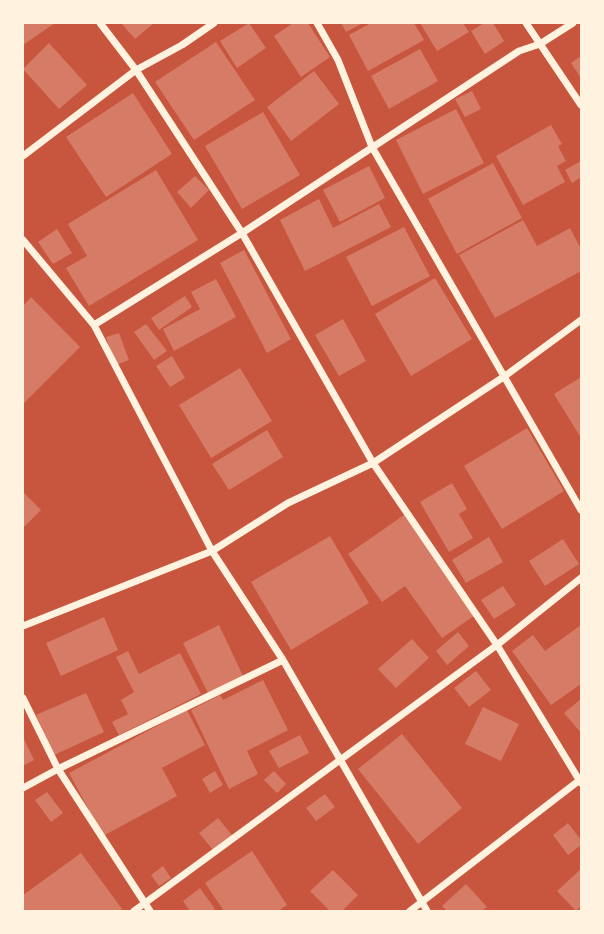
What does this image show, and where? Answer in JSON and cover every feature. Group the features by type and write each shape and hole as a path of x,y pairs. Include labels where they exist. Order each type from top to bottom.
{"street":[{"path":"100,23 136,70 242,233 373,463 497,645 581,780 410,911"},
{"path":"23,156 136,70 214,23"},
{"path":"317,23 338,60 372,148 581,510"},
{"path":"526,23 581,105"},
{"path":"94,325 242,233 519,51 540,44 573,23"},
{"path":"23,240 94,325 212,551 283,660 427,911"},
{"path":"23,625 212,551 288,503 373,463 505,376 581,320"},
{"path":"134,911 497,645 581,579"},
{"path":"23,788 283,660"},
{"path":"23,698 58,769 150,911"}],"building":[{"path":"23,23 55,23 23,45"},
{"path":"121,23 154,23 135,39"},
{"path":"249,23 266,48 237,68 220,41"},
{"path":"293,23 308,23 330,57 301,77 274,36"},
{"path":"341,23 363,23 346,32"},
{"path":"371,23 414,23 424,40 368,71 349,35"},
{"path":"420,23 463,23 469,32 437,51"},
{"path":"484,23 493,23 504,41 485,54 471,31"},
{"path":"216,42 255,100 194,140 155,82"},
{"path":"49,43 87,85 59,109 23,69"},
{"path":"420,49 438,81 389,109 371,76"},
{"path":"581,56 581,78 571,63"},
{"path":"314,71 339,104 291,141 267,107"},
{"path":"472,91 481,109 465,117 455,99"},
{"path":"133,93 172,154 106,197 66,137"},
{"path":"456,109 484,163 423,194 396,140"},
{"path":"263,112 300,175 242,209 205,146"},
{"path":"551,125 562,144 558,146 566,161 557,166 565,182 523,205 496,156"},
{"path":"581,161 581,177 572,183 565,170"},
{"path":"493,163 522,218 457,254 428,199"},
{"path":"369,166 385,198 340,222 323,190"},
{"path":"156,170 198,240 89,306 66,268 87,256 68,224"},
{"path":"195,176 209,190 191,208 177,192"},
{"path":"319,199 333,228 379,204 391,227 305,271 280,220"},
{"path":"523,220 537,246 570,228 581,249 581,271 495,318 459,255"},
{"path":"404,227 430,276 372,306 346,257"},
{"path":"57,229 72,253 53,264 38,242"},
{"path":"244,250 291,339 267,353 220,263"},
{"path":"435,278 472,339 411,376 375,314"},
{"path":"216,279 236,317 174,351 163,329 200,309 191,292"},
{"path":"185,296 192,307 159,330 151,318"},
{"path":"31,297 80,347 23,404 23,306"},
{"path":"343,319 366,361 339,376 315,335"},
{"path":"146,324 167,351 154,360 134,332"},
{"path":"119,333 129,360 116,365 106,337"},
{"path":"172,356 185,378 170,387 156,366"},
{"path":"240,368 272,421 211,458 179,405"},
{"path":"581,377 581,438 554,394"},
{"path":"527,428 564,491 502,529 464,466"},
{"path":"267,430 283,457 229,490 212,464"},
{"path":"452,483 467,509 459,514 473,538 449,552 420,502"},
{"path":"23,492 41,510 23,528"},
{"path":"404,515 474,616 442,638 405,586 382,602 348,554"},
{"path":"330,536 369,603 291,650 251,582"},
{"path":"489,537 503,562 466,583 452,560"},
{"path":"563,539 579,564 545,586 529,561"},
{"path":"503,586 516,605 494,619 481,600"},
{"path":"104,617 118,650 61,676 46,643"},
{"path":"219,625 243,676 208,693 183,643"},
{"path":"581,625 581,684 551,705 512,651 533,635 545,651"},
{"path":"458,632 469,646 447,665 436,651"},
{"path":"412,639 429,658 396,688 378,669"},
{"path":"128,651 139,674 180,653 201,694 119,735 112,722 128,714 121,700 134,692 116,657"},
{"path":"476,671 491,690 469,707 454,688"},
{"path":"263,680 288,730 247,751 258,774 229,789 191,710 220,695 223,700"},
{"path":"86,693 104,732 54,755 36,715"},
{"path":"581,699 581,733 564,713"},
{"path":"483,707 519,724 501,761 465,744"},
{"path":"187,710 205,745 162,768 177,796 103,836 69,773"},
{"path":"402,734 462,808 418,844 358,769"},
{"path":"300,735 309,753 279,768 269,751"},
{"path":"23,737 34,760 23,766"},
{"path":"215,771 223,785 210,793 202,779"},
{"path":"274,771 286,784 277,793 264,780"},
{"path":"47,792 63,813 51,822 35,800"},
{"path":"325,794 335,807 316,821 306,808"},
{"path":"218,818 232,835 213,850 199,833"},
{"path":"568,823 581,840 581,845 568,855 553,835"},
{"path":"252,851 287,905 278,911 224,911 205,883"},
{"path":"81,853 122,909 23,911 23,895"},
{"path":"163,866 171,878 159,886 151,875"},
{"path":"581,869 581,906 576,911 557,891"},
{"path":"333,870 358,895 342,911 330,911 310,891"},
{"path":"466,884 487,907 482,911 447,911 442,906"},
{"path":"200,888 215,909 212,911 190,911 183,901"}]}
